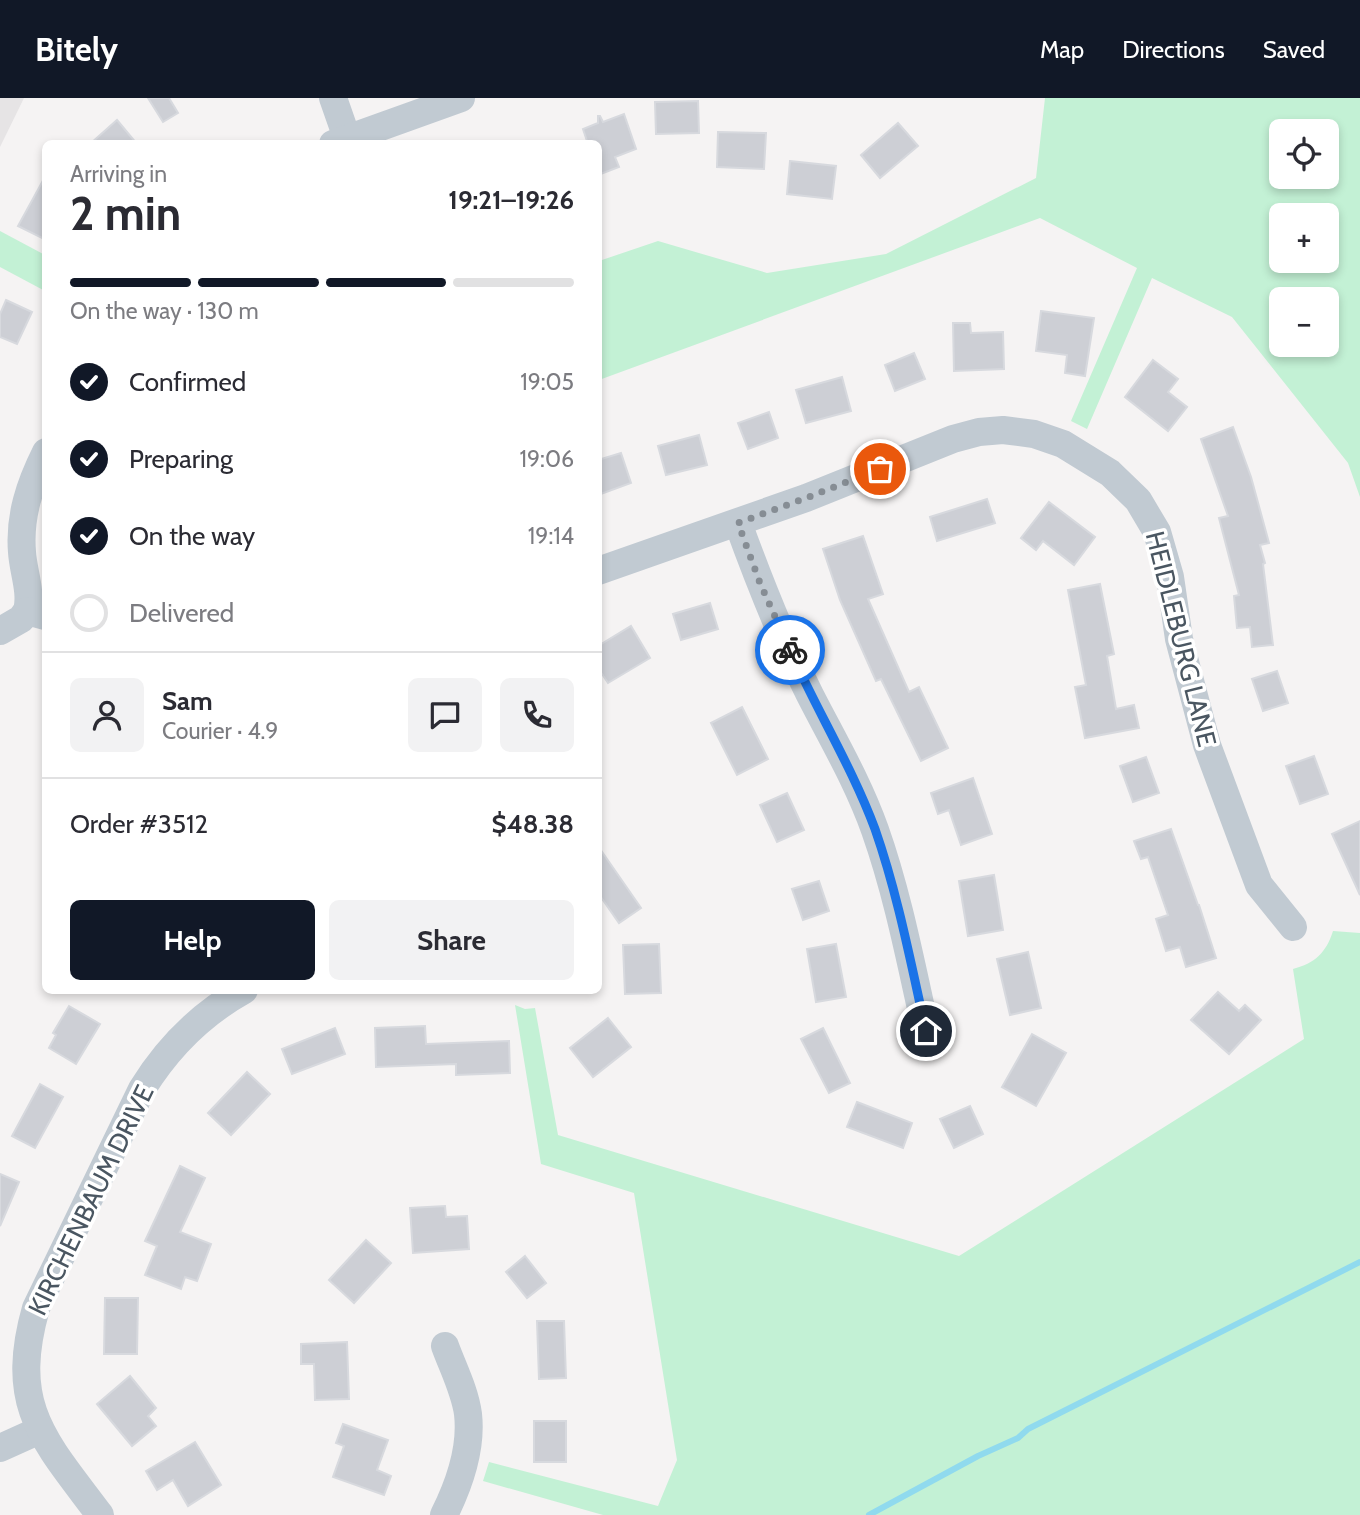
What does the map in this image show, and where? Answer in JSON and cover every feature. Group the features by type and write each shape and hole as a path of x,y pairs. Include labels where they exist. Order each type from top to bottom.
{"street":[{"path":"333,98 340,140"},
{"path":"343,140 461,98"},
{"name":"HEIDLEBURG LANE","path":"602,570 806,498 953,439 979,432 1003,430 1034,434 1063,444 1110,473 1138,500 1160,539 1170,577 1179,639 1206,746 1259,885 1293,927"},
{"path":"0,631 36,613 29,602 22,551 22,519 35,474 42,460"},
{"path":"738,523 777,624 810,695 847,763 875,830 896,899 926,1031"},
{"name":"KIRCHENBAUM DRIVE","path":"100,1515 57,1460 40,1430 27,1388 27,1339 36,1308 152,1072 192,1026 238,994"},
{"path":"444,1515 452,1500 468,1441 468,1415 464,1398 445,1346"},
{"path":"0,1448 40,1430"}],"shaded area":[{"path":"0,98 24,98 0,147"}],"green space":[{"path":"1045,98 1360,98 1360,497 1348,463 1232,317 1152,278 1087,429 1071,421 1137,268 1040,218 602,379 602,260 658,241 767,273 886,254 1036,178"},
{"path":"0,231 42,253 42,289 0,267"},
{"path":"1333,931 1360,933 1360,1515 603,1515 483,1481 489,1462 658,1506 677,1460 634,1193 541,1164 515,1005 525,1009 535,1008 558,1135 959,1256 1304,1039 1293,969 1308,964 1319,956"}],"building":[{"path":"148,98 169,98 178,113 163,122"},
{"path":"698,101 699,133 656,134 655,102"},
{"path":"624,114 636,149 615,157 619,167 602,173 602,140 587,140 583,129 598,123 598,116 603,122"},
{"path":"117,120 134,140 94,140"},
{"path":"898,123 918,146 880,178 861,155"},
{"path":"718,132 766,133 764,169 717,167"},
{"path":"790,161 836,166 832,199 787,194"},
{"path":"42,182 42,238 18,226"},
{"path":"6,300 32,312 17,344 0,337 0,314"},
{"path":"1041,311 1094,318 1085,376 1065,373 1067,355 1036,351"},
{"path":"953,323 970,323 971,333 1003,332 1004,369 954,371"},
{"path":"914,353 925,379 895,391 885,365"},
{"path":"1153,360 1178,379 1168,392 1187,407 1168,431 1125,397"},
{"path":"842,377 851,411 806,423 796,390"},
{"path":"769,412 778,438 748,449 738,423"},
{"path":"1233,427 1251,477 1269,543 1260,545 1265,563 1273,645 1252,647 1250,627 1237,628 1234,596 1239,595 1219,518 1228,516 1201,439"},
{"path":"699,435 707,465 666,475 658,446"},
{"path":"621,453 631,483 602,494 602,459"},
{"path":"987,499 995,523 937,541 930,517"},
{"path":"1049,502 1095,537 1074,565 1043,541 1036,550 1021,538"},
{"path":"863,536 883,594 868,599 909,692 919,687 948,748 921,761 881,679 876,681 840,600 823,549"},
{"path":"1100,584 1114,654 1107,656 1116,709 1134,705 1139,728 1085,738 1075,687 1086,685 1068,590"},
{"path":"710,603 718,629 681,640 673,614"},
{"path":"631,626 650,658 608,683 602,674 602,644"},
{"path":"1277,671 1288,703 1263,711 1252,679"},
{"path":"742,707 768,759 737,775 711,723"},
{"path":"1314,756 1328,794 1300,804 1286,766"},
{"path":"1146,757 1159,793 1133,802 1120,766"},
{"path":"973,778 992,834 961,845 949,810 938,814 931,793"},
{"path":"787,793 804,830 777,842 760,805"},
{"path":"1360,821 1360,895 1332,834"},
{"path":"1171,829 1216,958 1186,967 1180,947 1166,951 1156,919 1168,915 1148,857 1141,859 1134,841"},
{"path":"602,852 641,908 619,923 602,899"},
{"path":"994,875 1003,930 968,936 959,881"},
{"path":"819,881 829,911 803,920 792,889"},
{"path":"659,944 661,993 625,994 623,945"},
{"path":"836,944 846,997 816,1002 807,949"},
{"path":"1028,952 1041,1008 1010,1015 997,959"},
{"path":"1218,992 1239,1011 1245,1005 1261,1020 1229,1054 1191,1020"},
{"path":"69,1006 100,1024 76,1064 49,1048 56,1035 53,1033"},
{"path":"608,1018 631,1047 593,1077 570,1048"},
{"path":"425,1026 426,1044 509,1041 510,1073 456,1075 456,1064 376,1067 375,1028"},
{"path":"335,1028 345,1054 292,1074 282,1049"},
{"path":"823,1028 850,1083 829,1093 801,1039"},
{"path":"1032,1034 1066,1053 1036,1106 1002,1087"},
{"path":"247,1072 270,1094 231,1135 208,1113"},
{"path":"40,1084 63,1097 35,1148 12,1136"},
{"path":"857,1102 912,1123 903,1148 847,1127"},
{"path":"970,1106 983,1134 954,1148 940,1119"},
{"path":"180,1166 205,1178 180,1232 211,1244 197,1281 185,1277 181,1289 145,1275 157,1246 145,1241"},
{"path":"0,1174 19,1182 0,1226"},
{"path":"445,1206 446,1217 467,1216 469,1249 413,1253 410,1208"},
{"path":"366,1240 391,1263 354,1303 329,1280"},
{"path":"525,1256 546,1283 527,1298 506,1272"},
{"path":"105,1298 138,1298 137,1354 104,1354"},
{"path":"537,1321 564,1321 566,1378 539,1379"},
{"path":"347,1342 349,1399 315,1400 314,1364 301,1364 301,1344"},
{"path":"130,1376 156,1408 148,1416 156,1426 132,1446 97,1404"},
{"path":"534,1421 566,1421 566,1462 534,1462"},
{"path":"343,1424 388,1440 377,1470 391,1476 384,1495 333,1477 344,1446 336,1443"},
{"path":"195,1442 221,1485 188,1506 173,1480 157,1490 146,1471"}],"waterway":[{"path":"869,1515 978,1456 1018,1438 1028,1429 1360,1262"}],"way so far":[{"path":"790,650 760,583 738,523 880,469"}],"route":[{"path":"790,650 810,695 847,763 875,830 896,899 926,1031"}]}
